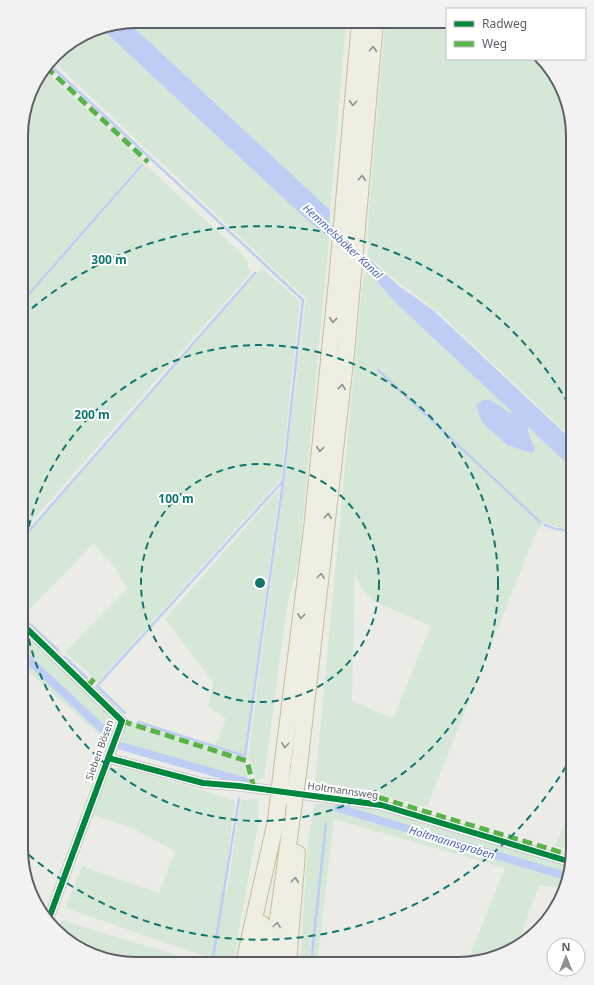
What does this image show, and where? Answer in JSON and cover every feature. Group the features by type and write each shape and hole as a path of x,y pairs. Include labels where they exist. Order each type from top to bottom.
{"highway":[{"path":"258,957 312,529 337,281 359,28"},
{"path":"273,957 298,802 302,767 307,698 351,295 374,28"},
{"path":"288,957 298,802"},
{"path":"245,957 276,821"}],"street":[{"name":"Sieben Bösen","path":"28,630 122,721 50,915"},
{"name":"Holtmannsweg","path":"108,758 203,783 240,786 381,805 565,860"}],"green space":[{"path":"135,28 345,28 330,210"},
{"path":"385,28 446,28 446,60 534,60 544,70 558,94 566,129 566,432 437,311 398,282 367,256 369,246 367,236"},
{"path":"106,33 308,221 329,238 299,561 287,605 264,778 256,781 248,758 286,468 306,299 56,64 70,50 82,42"},
{"path":"48,74 143,161 28,293 29,122 36,94"},
{"path":"145,164 245,257 251,273 28,525 28,297"},
{"path":"261,268 300,301 281,479 98,682 65,652 127,589 114,566 93,544 28,611 28,534"},
{"path":"366,269 397,304 512,412 510,413 501,408 507,445 515,447 534,443 528,433 527,426 566,462 566,528 546,523 537,530 427,807 339,786 315,785 362,287","holes":["355,572 360,587 375,602 431,626 393,718 352,701"]},
{"path":"280,488 244,755 215,745 226,719 208,706 213,682 165,619"},
{"path":"28,637 114,718 106,741 28,671"},
{"path":"129,721 244,758 248,780 123,743 119,738"},
{"path":"121,767 235,800 223,893 227,891 241,800 259,799 258,825 234,957 205,957 65,908 82,866 159,893 175,851 132,828 92,815 111,769"},
{"path":"337,803 377,808 565,864 560,884 559,888 539,885 520,938 500,949 473,956 470,955 505,868 334,819 318,957 300,957 308,843 314,804"},
{"path":"566,821 566,849 555,846"},
{"path":"61,920 182,957 136,957 108,953 94,949 82,943 70,935 59,924"}],"water":[{"path":"135,28 330,210 329,238 308,221 106,33"},
{"path":"367,257 399,286 434,311 566,434 566,462 528,427 535,451 531,453 507,445 482,422 476,405 481,401 489,400 510,413 512,412 397,304 366,269"}],"waterway":[{"path":"53,68 303,300 283,481 97,686 125,713"},
{"path":"28,295 142,165"},
{"name":"Hemmelsbäker Kanal","path":"322,222 341,240"},
{"name":"Hemmelsbäker Kanal","path":"354,252 373,270"},
{"path":"28,532 255,273"},
{"path":"378,370 540,522"},
{"path":"138,722 245,756 283,482"},
{"path":"545,525 556,529 566,530"},
{"path":"28,622 58,650"},
{"path":"65,657 87,678"},
{"name":"Holtmannsgraben","path":"28,660 107,733"},
{"name":"Holtmannsgraben","path":"121,746 247,782"},
{"path":"213,957 239,799"},
{"name":"Holtmannsgraben","path":"338,808 563,875"},
{"path":"312,957 326,823"}],"marked path":[{"path":"50,71 148,162"},
{"path":"88,686 94,679"},
{"path":"122,721 247,761 254,788 255,787"},
{"path":"334,793 380,798 566,854"}],"cycle path":[{"path":"28,630 122,721 50,915"},
{"path":"108,758 203,783 239,786 381,805 565,860"}]}
